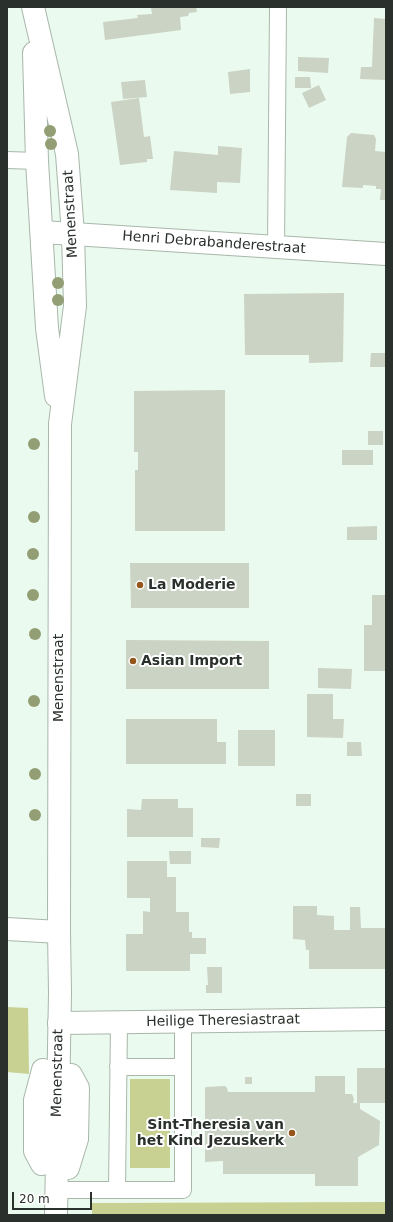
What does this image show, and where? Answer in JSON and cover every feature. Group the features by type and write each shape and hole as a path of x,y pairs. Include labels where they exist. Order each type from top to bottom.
{"main road":[{"name":"Menenstraat","path":"33,7 38,161 46,328 60,424"},
{"name":"Menenstraat","path":"33,7 67,154 73,234 75,306 60,424 59,1024 56,1215"},
{"name":"Henri Debrabanderestraat","path":"42,232 386,254"},
{"path":"7,929 58,932"},
{"name":"Heilige Theresiastraat","path":"59,1024 386,1019"}],"lane":[{"path":"276,248 278,7"},
{"path":"7,160 38,161"},
{"path":"57,1190 183,1190 183,1022"},
{"path":"117,1190 118,1023"},
{"path":"118,1067 183,1067"}],"green space":[{"path":"7,1007 28,1008 29,1074 7,1072"},
{"path":"130,1079 170,1079 170,1168 130,1168"},
{"path":"386,1202 386,1215 92,1215 92,1203"}],"building":[{"path":"196,7 197,12 189,13 188,16 180,17 181,30 105,40 103,22 138,18 137,15 152,14 151,8"},
{"path":"374,18 386,19 386,80 360,79 361,67 372,67"},
{"path":"298,57 329,58 328,73 298,71"},
{"path":"250,69 250,92 230,94 228,72"},
{"path":"295,77 310,77 311,88 295,88"},
{"path":"145,80 147,97 123,99 121,82"},
{"path":"319,85 326,100 309,108 302,93"},
{"path":"139,98 144,137 150,136 153,159 147,159 147,162 120,165 111,102"},
{"path":"351,133 374,135 376,139 375,151 386,152 386,200 380,200 381,189 376,189 376,186 363,185 363,188 342,187 347,137"},
{"path":"218,146 242,148 240,183 217,182 217,193 170,190 174,151 218,155"},
{"path":"344,293 343,362 309,363 309,355 245,355 244,294"},
{"path":"371,353 386,353 386,367 370,367"},
{"path":"225,390 225,531 135,531 135,470 138,470 138,452 134,452 134,391"},
{"path":"368,431 383,431 383,445 368,445"},
{"path":"342,450 373,450 373,465 342,465"},
{"path":"377,526 377,540 347,540 347,527"},
{"path":"130,563 249,563 249,608 131,608"},
{"path":"372,595 386,595 386,671 364,671 364,625 372,625"},
{"path":"126,640 269,641 269,689 126,689"},
{"path":"318,668 352,669 351,689 318,688"},
{"path":"307,694 333,694 333,719 344,719 343,738 307,737"},
{"path":"126,719 217,719 217,742 226,742 226,764 126,764"},
{"path":"238,730 275,730 275,766 238,766"},
{"path":"347,742 361,742 362,756 347,756"},
{"path":"296,794 311,794 311,806 296,806"},
{"path":"142,799 178,799 178,808 193,808 193,837 127,837 127,809 141,810"},
{"path":"201,838 220,838 219,848 201,847"},
{"path":"169,851 191,851 191,864 170,864"},
{"path":"127,861 167,861 167,877 176,877 176,912 189,912 189,932 192,932 192,938 206,938 206,954 190,954 190,971 126,971 126,934 143,934 143,911 150,912 150,898 127,898"},
{"path":"293,906 317,906 317,915 334,916 334,930 350,930 350,907 360,907 361,928 386,928 386,969 309,969 309,950 306,950 305,940 293,939"},
{"path":"207,967 222,967 222,993 206,993 206,985 208,985"},
{"name":"Sint-Theresia van het Kind Jezuskerk","path":"357,1068 386,1068 386,1103 360,1103 360,1109 380,1121 379,1145 358,1157 358,1186 315,1186 315,1174 223,1174 223,1161 205,1162 206,1087 225,1086 228,1092 315,1092 315,1076 345,1076 345,1094 352,1094 354,1099 353,1103 357,1103"},
{"path":"245,1077 252,1077 252,1084 245,1084"}],"place":[{"name":"La Moderie","path":"140,585"},
{"name":"Asian Import","path":"133,661"},
{"name":"Sint-Theresia van het Kind Jezuskerk","path":"292,1133"}]}
